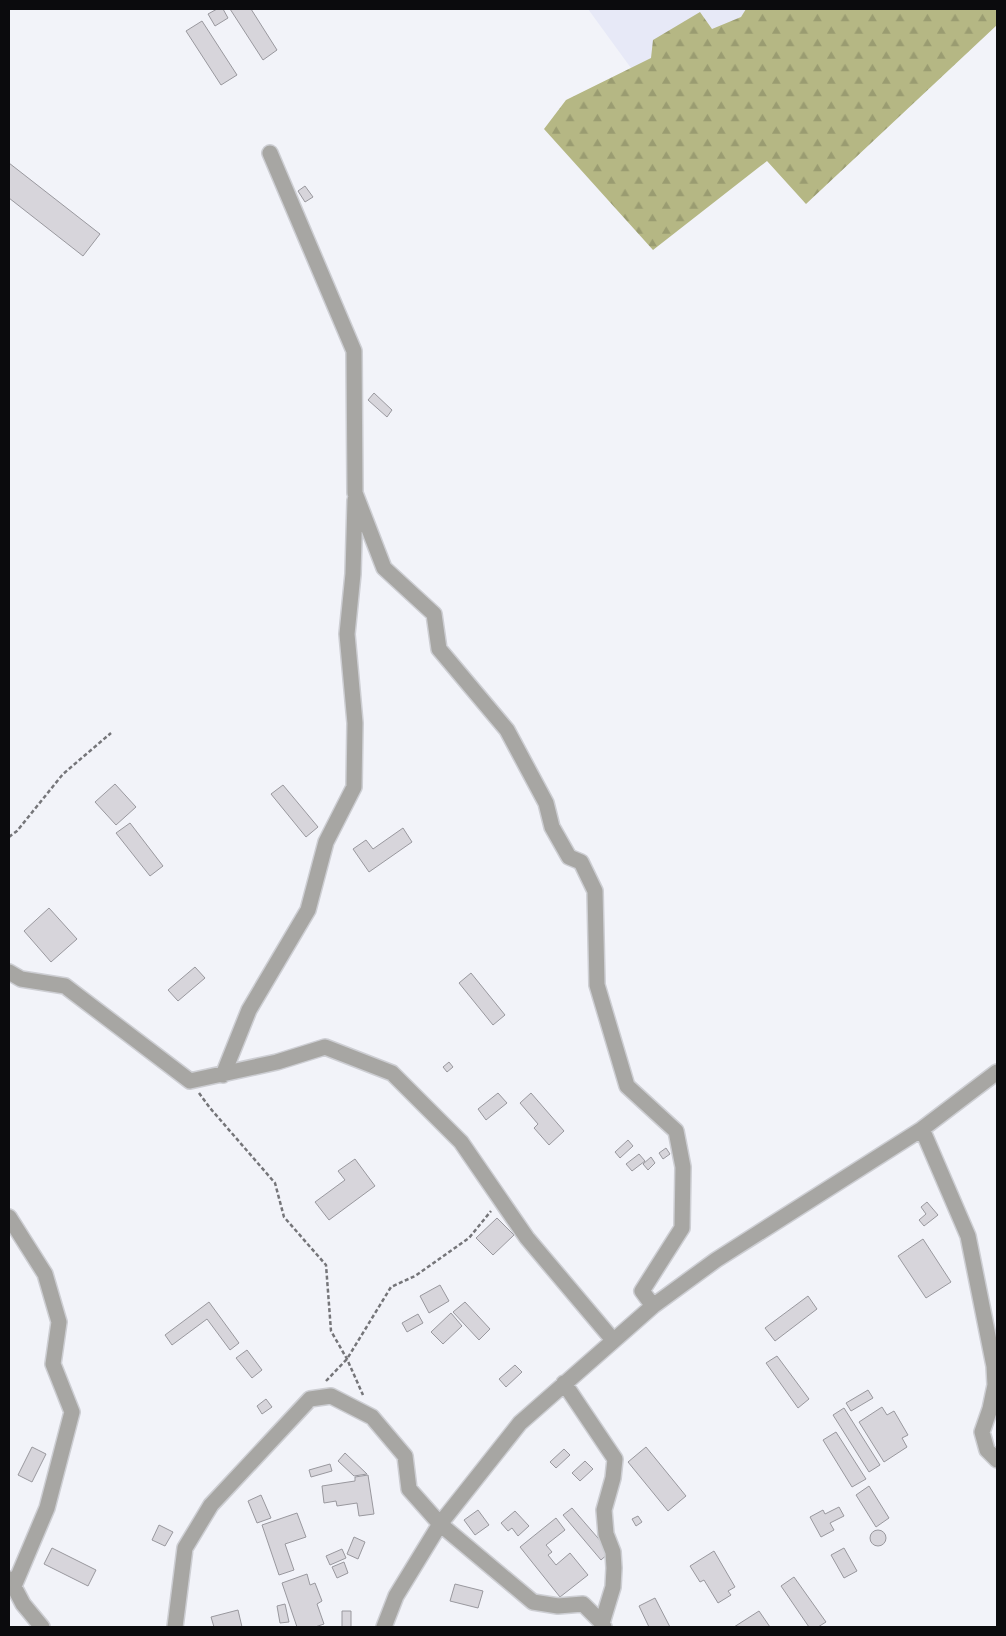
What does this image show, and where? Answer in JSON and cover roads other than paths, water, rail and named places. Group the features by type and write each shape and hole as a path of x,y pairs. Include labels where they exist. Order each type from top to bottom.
{"street":[{"path":"223,1075 249,1010 308,910 326,842 354,788 355,723 347,634 353,574 356,493 354,351 270,153"},
{"path":"356,493 384,568 434,614 439,649 507,730 546,802 552,827 569,857 581,862 595,891 597,985 627,1086 676,1131 683,1167 682,1228 642,1290 653,1306"},
{"path":"9,972 21,980 65,986 190,1081 277,1062 325,1047 392,1073 461,1142 527,1238 613,1340"},
{"path":"384,1627 396,1596 440,1524 520,1422 653,1306 716,1260 922,1129 997,1072"},
{"path":"922,1129 968,1236 994,1366 995,1385 990,1409 982,1432 987,1450 997,1460"},
{"path":"9,1217 45,1274 59,1322 53,1364 72,1412 47,1508 11,1582 24,1604 42,1627"},
{"path":"564,1383 614,1459 613,1478 604,1510 606,1534 613,1552 614,1568 612,1588 603,1625"},
{"path":"176,1627 185,1548 211,1505 310,1399 331,1396 372,1417 405,1456 409,1490 440,1524 533,1602 558,1606 583,1604 603,1625"}]}
